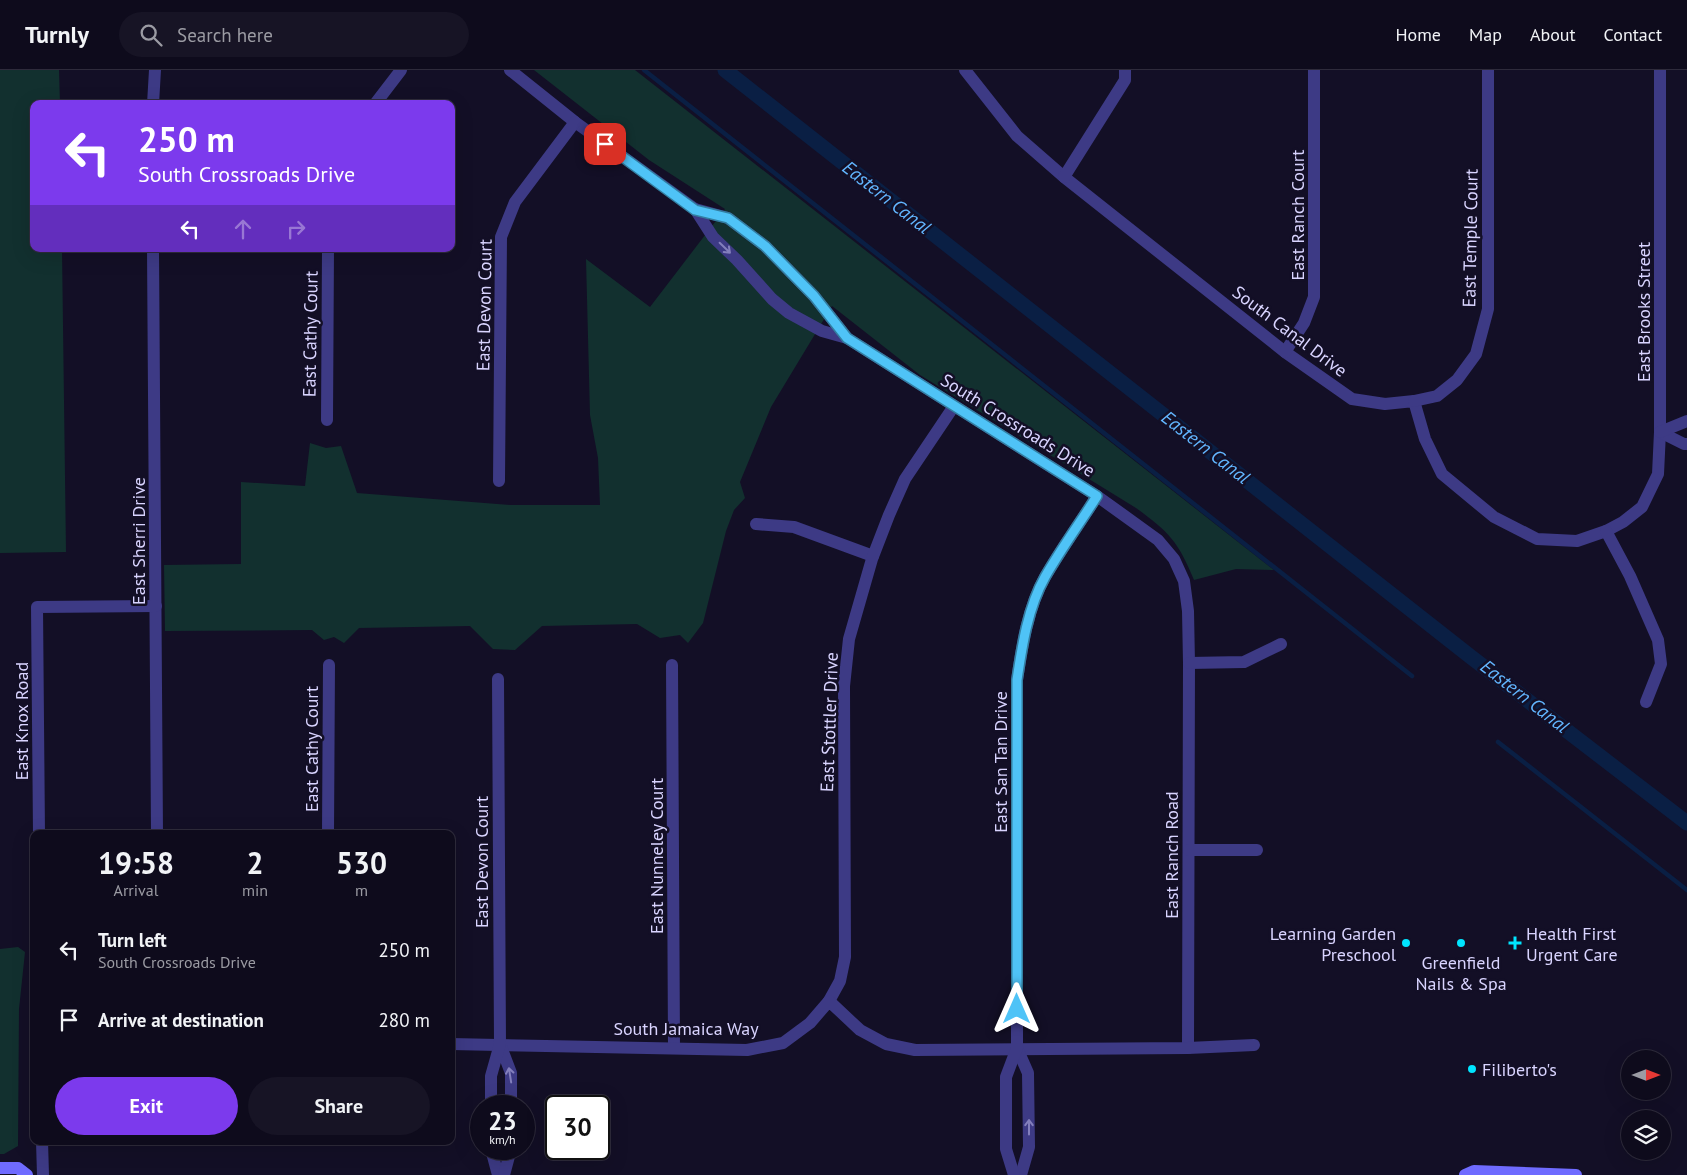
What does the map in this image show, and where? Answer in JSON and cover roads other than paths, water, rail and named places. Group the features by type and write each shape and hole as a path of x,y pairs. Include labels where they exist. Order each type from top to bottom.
{"main road":[{"path":"0,1168 18,1168 27,1175"},
{"path":"1465,1175 1474,1171 1576,1175"}],"street":[{"path":"152,100 154,70"},
{"path":"378,100 401,70"},
{"name":"South Crossroads Drive","path":"510,70 575,122 695,210 713,237 737,260 772,299 789,313 822,331 847,338 1097,496 1158,540 1174,559 1184,582 1188,611 1190,663"},
{"name":"South Canal Drive","path":"965,70 1018,136 1064,177 1285,352 1352,399 1385,404 1414,401"},
{"path":"1064,177 1124,80 1125,70"},
{"name":"East Ranch Court","path":"1285,352 1304,323 1314,297 1314,70"},
{"name":"East Temple Court","path":"1414,401 1437,396 1458,380 1476,354 1488,309 1488,70"},
{"name":"East Brooks Street","path":"1606,531 1623,522 1642,506 1658,474 1660,432 1660,70"},
{"name":"East Devon Court","path":"499,481 501,236 515,202 575,122"},
{"name":"South Crossroads Drive","path":"695,210 728,218 765,246 814,296 847,338"},
{"name":"East Sherri Drive","path":"154,252 157,830"},
{"name":"East Cathy Court","path":"327,420 328,252"},
{"path":"1414,401 1425,439 1442,474 1494,517 1537,540 1576,541 1606,531 1630,576 1658,640 1661,664 1646,702"},
{"name":"East Stottler Drive","path":"829,1001 840,981 845,957 844,686 849,639 873,556 888,515 905,479 954,406"},
{"path":"1660,432 1687,421"},
{"path":"1660,432 1687,444"},
{"name":"East San Tan Drive","path":"1014,1175 1006,1149 1006,1077 1017,1048 1017,680 1022,644 1032,609 1044,578 1097,496"},
{"path":"756,524 794,527 873,556"},
{"name":"East Knox Road","path":"39,830 37,608 156,606"},
{"path":"1190,663 1244,662 1281,644"},
{"name":"East Ranch Road","path":"1188,1048 1190,663"},
{"name":"East Cathy Court","path":"328,665 328,830"},
{"name":"East Nunneley Court","path":"672,665 674,1047"},
{"name":"East Devon Court","path":"491,1095 491,1076 500,1044 498,679"},
{"path":"1188,850 1257,850"},
{"path":"829,1001 860,1030 886,1044 915,1050 1254,1046"},
{"name":"South Jamaica Way","path":"455,1044 747,1050 783,1043 810,1024 829,1001"},
{"name":"East Devon Court","path":"500,1044 511,1073 511,1095"},
{"name":"East San Tan Drive","path":"1017,1048 1028,1073 1028,1147 1021,1175"},
{"path":"42,1145 43,1175"},
{"path":"494,1160 498,1175"},
{"path":"504,1175 508,1160"}],"waterway":[{"path":"644,70 1412,676"},
{"name":"Eastern Canal","path":"725,70 1471,657 1687,823"},
{"path":"1498,742 1687,890"}],"place":[{"name":"Learning Garden Preschool","path":"1406,943"},
{"name":"Greenfield Nails & Spa","path":"1461,943"},
{"name":"Health First Urgent Care","path":"1515,943"},
{"name":"Filiberto's","path":"1472,1069"}]}
